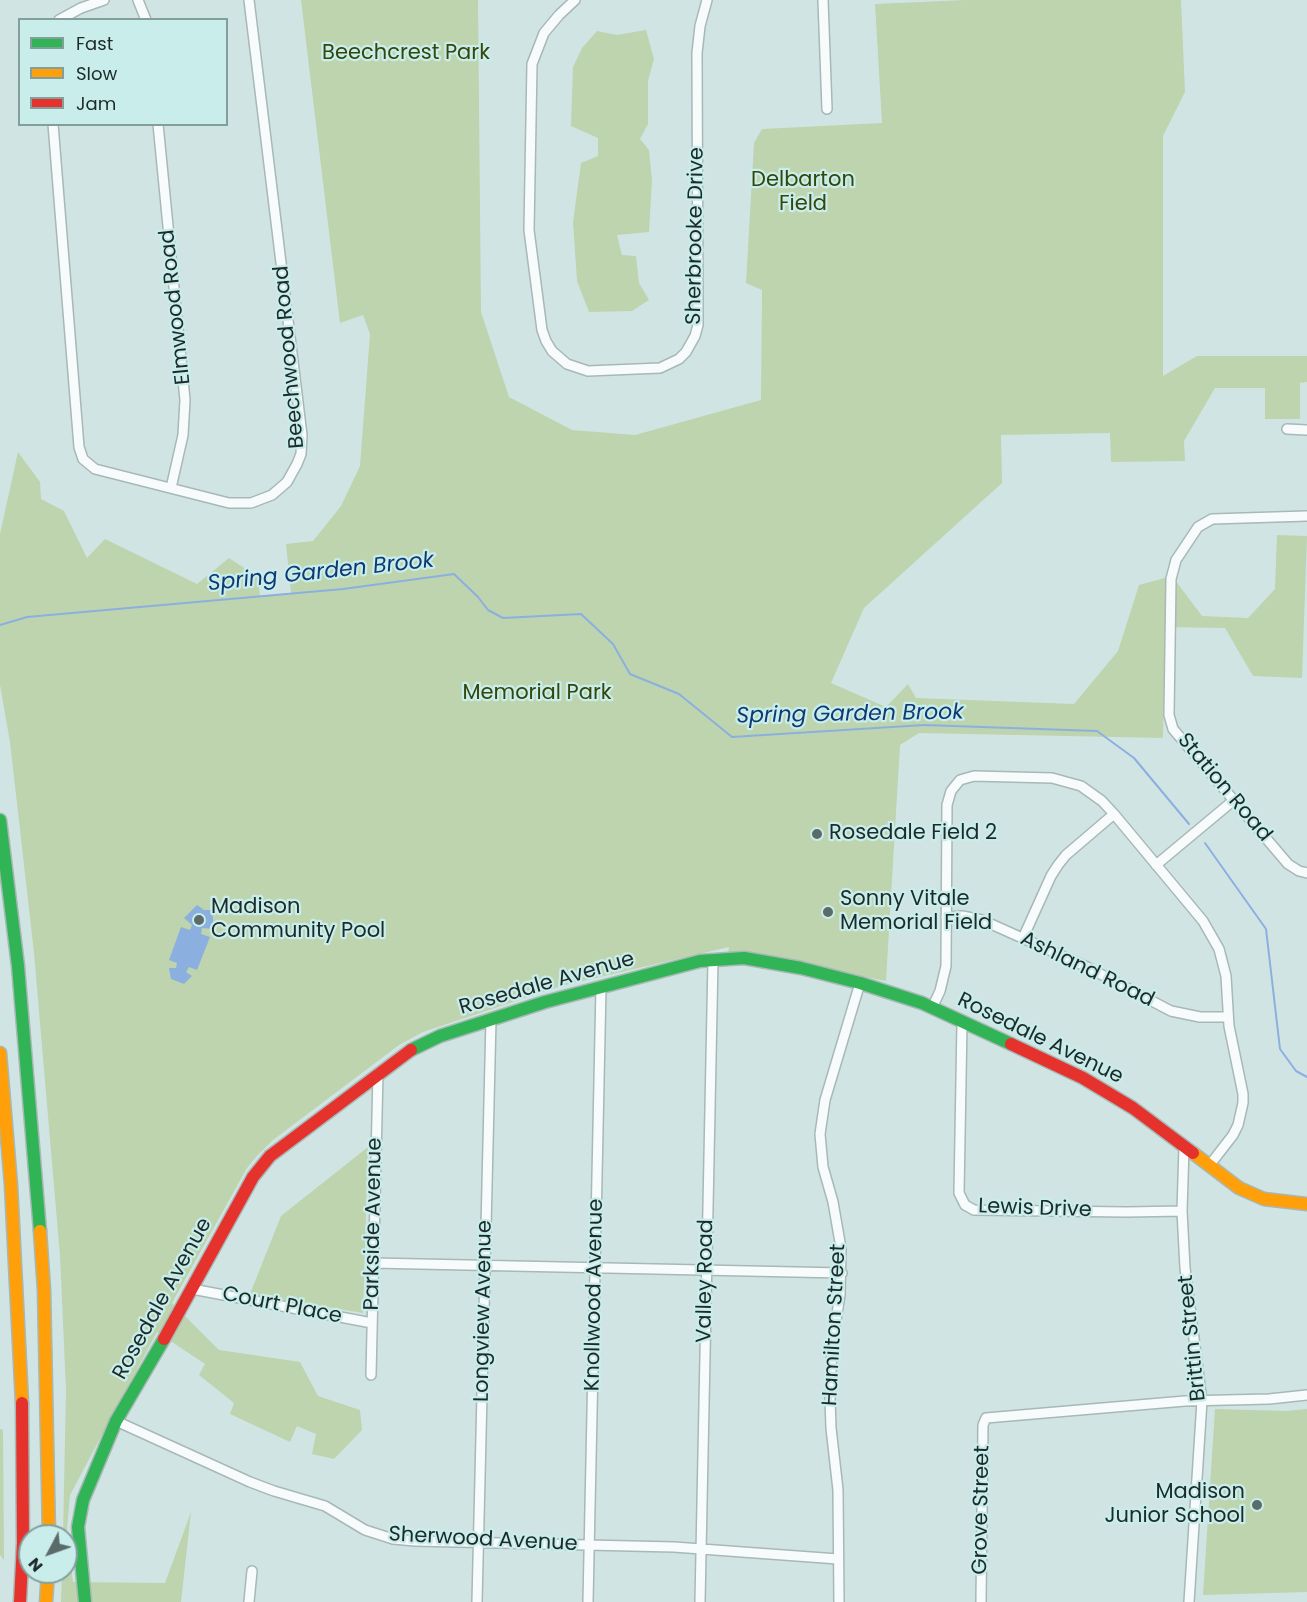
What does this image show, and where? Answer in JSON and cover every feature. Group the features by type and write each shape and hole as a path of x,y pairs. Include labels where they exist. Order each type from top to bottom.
{"main road":[{"path":"0,820 18,966 37,1183 46,1362 49,1524"},
{"name":"Rosedale Avenue","path":"85,1602 78,1527 82,1500 116,1421 260,1166 407,1052 428,1040 490,1019 601,987 713,960 732,958 756,960 801,968 903,996 932,1008 1100,1087 1133,1108 1250,1194 1279,1202 1307,1204"},
{"path":"0,1053 11,1197 22,1398 23,1543 20,1602"},
{"path":"46,1602 47,1584"}],"street":[{"path":"63,18 81,8 104,0"},
{"path":"138,0 145,18"},
{"name":"Beechwood Road","path":"53,126 81,454 88,465 95,469 229,503 240,504 262,500 279,490 287,482 297,464 302,443 249,0"},
{"name":"Sherbrooke Drive","path":"575,0 544,33 531,64 529,230 546,341 552,351 567,364 588,371 660,368 686,352 695,336 698,325 697,53 699,32 707,0"},
{"path":"823,0 827,109"},
{"name":"Elmwood Road","path":"158,126 185,400 183,435 171,489"},
{"path":"1287,429 1307,430"},
{"name":"Station Road","path":"1307,516 1212,519 1198,527 1185,546 1176,560 1171,579 1170,723 1288,864 1307,873"},
{"path":"932,1008 940,991 946,966 947,805 951,791 960,780 974,776 1056,779 1069,782 1092,793 1114,814 1203,921 1215,942 1226,976 1228,1017 1243,1094 1241,1114 1233,1135 1209,1166"},
{"path":"1156,865 1234,800"},
{"path":"1023,938 1058,865 1066,855 1114,814"},
{"name":"Ashland Road","path":"946,917 962,916 982,920 1087,967 1171,1011 1200,1017 1228,1017"},
{"name":"Valley Road","path":"700,1602 713,960"},
{"name":"Hamilton Street","path":"839,1602 838,1490 831,1428 830,1381 832,1345 842,1273 838,1224 823,1167 820,1134 825,1100 860,983"},
{"name":"Knollwood Avenue","path":"588,1602 601,987"},
{"name":"Longview Avenue","path":"477,1602 490,1019"},
{"name":"Lewis Drive","path":"962,1022 959,1193 964,1205 974,1210 1182,1211"},
{"name":"Parkside Avenue","path":"371,1375 378,1073"},
{"name":"Brittin Street","path":"1184,1146 1182,1211 1185,1268 1202,1401 1189,1602"},
{"path":"373,1263 842,1273"},
{"name":"Court Place","path":"192,1289 372,1323"},
{"path":"1202,1401 1269,1399 1307,1395"},
{"name":"Grove Street","path":"981,1602 983,1425 985,1418 1202,1401"},
{"name":"Sherwood Avenue","path":"116,1421 250,1482 325,1506 365,1530 379,1535 415,1541 700,1548 838,1559"},
{"path":"249,1602 252,1571"}],"green space":[{"name":"Memorial Park","path":"301,0 478,0 481,312 509,397 572,430 635,435 761,400 762,290 746,283 754,143 762,129 882,123 875,4 965,0 1181,0 1185,92 1163,136 1163,376 1197,356 1307,356 1307,382 1300,383 1300,419 1265,419 1265,388 1215,388 1184,441 1185,461 1111,462 1110,433 1001,435 1002,483 864,608 831,683 886,707 908,684 916,698 1074,704 1118,651 1139,585 1172,576 1202,616 1248,618 1275,589 1277,535 1307,536 1302,678 1253,676 1225,628 1165,627 1163,738 919,733 900,745 886,981 745,953 728,953 729,947 561,986 423,1032 399,1045 273,1140 256,1157 247,1168 172,1303 219,1350 300,1362 318,1396 360,1410 362,1430 334,1459 312,1454 316,1434 297,1426 290,1442 230,1414 234,1403 199,1375 205,1364 157,1332 70,1495 67,1524 63,1524 66,1390 60,1256 34,953 10,742 0,685 0,534 18,452 40,482 41,499 64,511 87,558 105,539 197,584 229,558 258,577 260,596 291,593 286,544 313,541 341,506 360,466 370,334 363,315 340,323"},
{"path":"646,30 654,59 648,81 648,124 640,139 649,150 652,180 649,232 617,235 622,255 636,256 639,283 649,300 632,311 589,312 577,281 573,222 581,163 598,156 598,138 571,126 573,67 582,48 597,31 617,35"},
{"path":"368,1147 363,1313 250,1294 281,1216"},
{"name":"Madison Junior School","path":"1215,1409 1286,1411 1307,1409 1307,1592 1203,1595"},
{"path":"0,1429 3,1430 4,1560 0,1555"},
{"name":"Memorial Park","path":"191,1512 181,1602 61,1602 62,1584 165,1583"}],"water":[{"path":"197,905 204,910 212,910 214,929 202,928 201,934 210,937 197,970 189,967 186,972 192,976 184,984 171,979 169,968 176,968 177,963 169,960 181,927 190,930 192,925 184,918"}],"waterway":[{"name":"Spring Garden Brook","path":"0,625 27,617 343,589 454,574 488,610 503,618 581,614 613,644 630,674 679,694 732,737 924,725 1097,731 1134,758 1189,824"},
{"name":"Spring Garden Brook","path":"1205,843 1266,929 1280,1049 1296,1071 1307,1077"}],"traffic: fast":[{"path":"0,820 18,966 40,1231"},
{"path":"411,1050 440,1036 545,1002 700,961 744,958 801,968 860,983 922,1003 1011,1044"},
{"path":"85,1602 78,1527 83,1500 116,1421 164,1339"}],"traffic: slow":[{"path":"0,1053 11,1185 22,1403"},
{"path":"1193,1153 1239,1188 1264,1199 1307,1204"},
{"path":"40,1231 44,1290 49,1524"},
{"path":"46,1602 47,1584"}],"traffic: jam":[{"path":"1011,1044 1083,1078 1133,1108 1193,1153"},
{"path":"164,1339 253,1177 270,1156 411,1050"},
{"path":"20,1602 23,1543 22,1403"}],"place":[{"name":"Rosedale Field 2","path":"817,834"},
{"name":"Sonny Vitale Memorial Field","path":"828,912"},
{"name":"Madison Community Pool","path":"199,920"},
{"name":"Madison Junior School","path":"1257,1505"}],"park label":[{"name":"Beechcrest Park","path":"406,54"},
{"name":"Delbarton Field","path":"803,193"}]}
